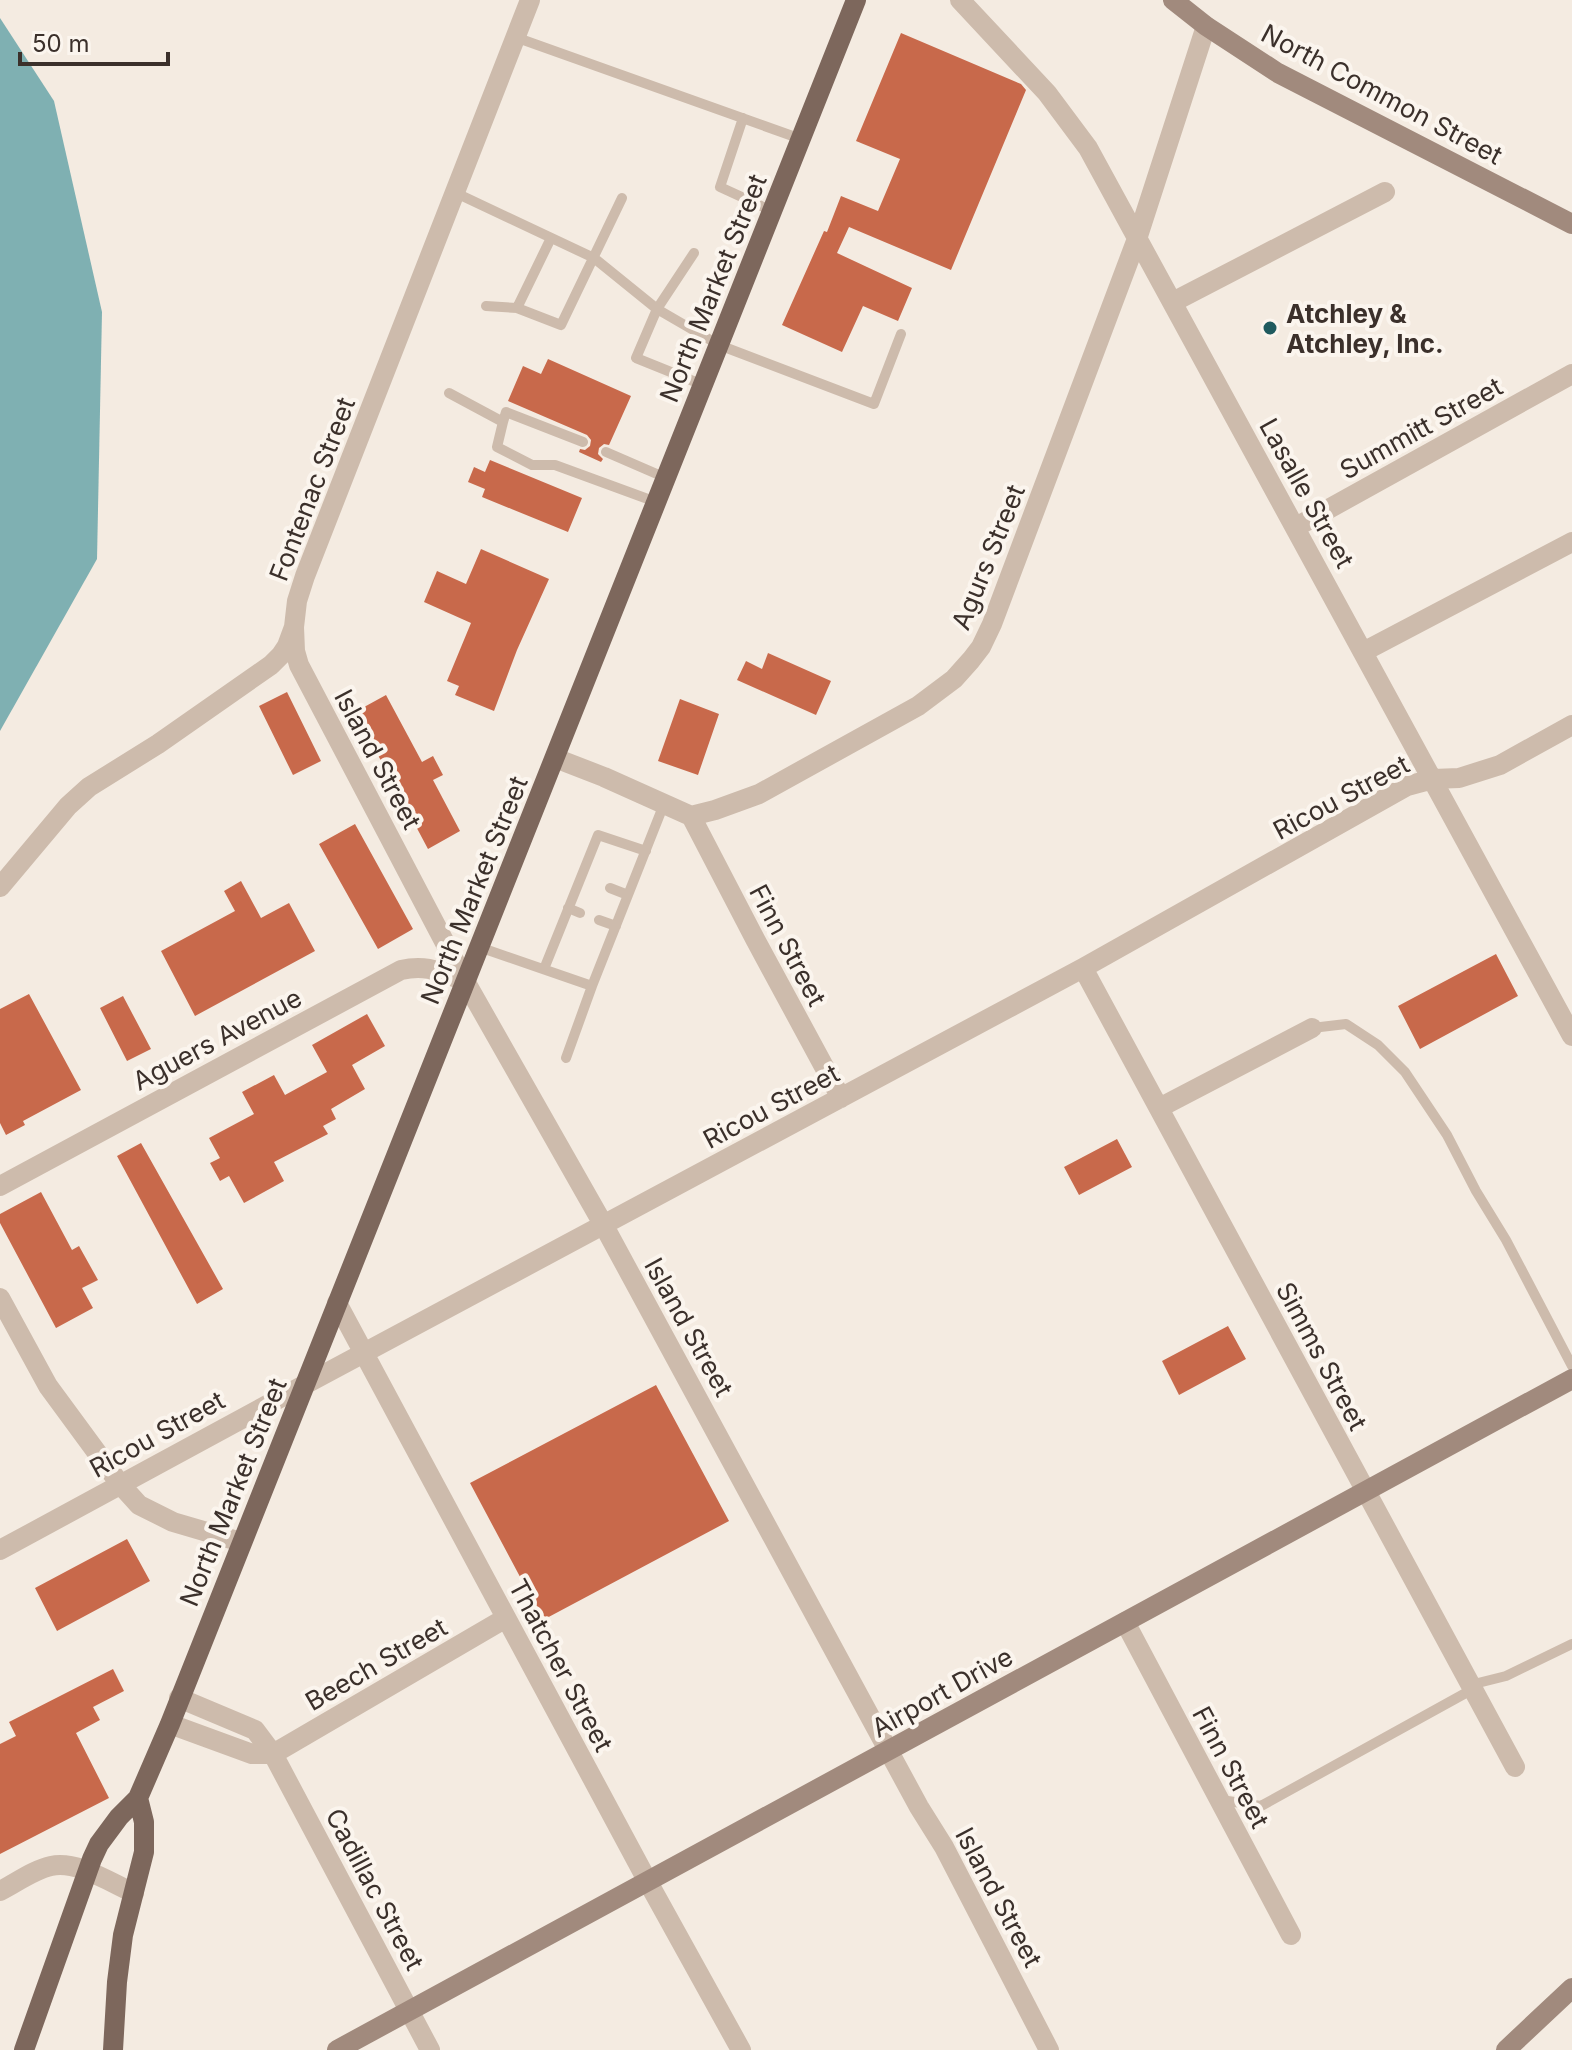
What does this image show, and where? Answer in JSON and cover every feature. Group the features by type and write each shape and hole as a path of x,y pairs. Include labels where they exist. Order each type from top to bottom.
{"main road":[{"name":"North Market Street","path":"28,2045 99,1844 138,1798 170,1724 856,0"},
{"path":"113,2050 123,1935 144,1852 144,1822 138,1798"}],"street":[{"name":"Fontenac Street","path":"0,887 68,806 89,787 158,744 271,665 287,646 305,576 530,0"},
{"name":"Lasalle Street","path":"960,0 1047,93 1088,148 1572,1036"},
{"name":"North Common Street","path":"1175,1 1206,26 1278,73 1572,224"},
{"name":"Agurs Street","path":"691,816 759,794 918,706 954,679 981,647 1138,236 1206,26"},
{"path":"1173,302 1385,192"},
{"name":"Summitt Street","path":"1296,527 1572,374"},
{"path":"1363,652 1572,542"},
{"name":"Island Street","path":"294,627 299,665 465,981 603,1224 919,1807 944,1847 1049,2050"},
{"name":"Ricou Street","path":"0,1550 1083,968 1407,786 1433,779 1459,778 1500,765 1572,725"},
{"path":"555,758 691,816"},
{"name":"Finn Street","path":"691,816 841,1098"},
{"name":"Aguers Avenue","path":"0,1186 401,970 430,968 465,981"},
{"name":"Simms Street","path":"1083,968 1515,1767"},
{"path":"1159,1108 1312,1028"},
{"path":"0,1298 48,1386 139,1505 173,1522 241,1542"},
{"name":"Thatcher Street","path":"337,1303 741,2050"},
{"name":"Airport Drive","path":"337,2050 1572,1379"},
{"name":"Beech Street","path":"273,1754 506,1618"},
{"name":"Finn Street","path":"1125,1622 1291,1935"},
{"name":"Cadillac Street","path":"179,1698 255,1730 273,1754 430,2050"},
{"path":"170,1724 252,1754 273,1754"},
{"path":"0,1891 49,1867 66,1865 134,1893"},
{"path":"1506,2050 1572,1988"}],"lane":[{"path":"515,37 801,139"},
{"path":"743,118 720,187 772,211"},
{"path":"456,193 594,258 657,309 719,345 874,404 901,334"},
{"path":"486,306 517,308 561,325 622,198"},
{"path":"517,308 551,238"},
{"path":"694,253 657,309 636,358 703,385"},
{"path":"449,393 503,422"},
{"path":"583,442 506,412 497,447 532,465 555,465 656,502"},
{"path":"606,452 666,478"},
{"path":"566,1058 664,804"},
{"path":"544,969 568,908 587,878 598,835 646,851"},
{"path":"610,888 628,895"},
{"path":"568,908 580,913"},
{"path":"599,920 616,926"},
{"path":"479,947 592,986"},
{"path":"1312,1028 1346,1024 1378,1045 1405,1072 1447,1135 1572,1366"},
{"path":"1219,1800 1261,1806 1472,1687 1506,1676 1572,1644"}],"water":[{"path":"0,18 54,101 102,312 97,559 0,731"}],"building":[{"path":"901,33 1021,84 1026,90 951,270 849,227 837,253 912,288 898,321 863,306 842,352 782,325 841,196 878,211 900,159 856,141"},
{"path":"548,359 631,396 609,445 599,448 598,454 603,459 601,462 579,452 590,446 591,440 587,435 508,401 523,366 541,374"},
{"path":"490,460 582,498 568,532 482,497 485,489 468,482 474,467 485,472"},
{"path":"481,549 549,579 494,711 455,695 459,686 447,681 471,623 424,602 437,571 466,584"},
{"path":"768,653 831,681 816,715 737,680 746,661 762,669"},
{"path":"287,692 321,761 293,775 259,706"},
{"path":"386,695 422,762 433,756 443,775 433,780 460,831 428,849 355,712"},
{"path":"680,699 719,714 698,775 658,761"},
{"path":"355,824 413,929 378,949 319,844"},
{"path":"241,881 261,918 289,903 315,951 195,1016 161,951 235,911 224,891"},
{"path":"1496,954 1518,996 1420,1049 1398,1006"},
{"path":"29,994 81,1090 23,1121 25,1125 6,1135 0,1123 0,1009"},
{"path":"123,996 151,1049 127,1061 100,1008"},
{"path":"367,1014 385,1046 352,1065 365,1089 331,1109 336,1119 323,1126 328,1134 274,1162 284,1181 244,1203 229,1176 220,1181 210,1163 220,1158 209,1138 254,1114 242,1092 274,1075 285,1095 327,1072 312,1045"},
{"path":"1117,1139 1132,1167 1079,1195 1064,1167"},
{"path":"141,1143 223,1289 197,1304 117,1156"},
{"path":"41,1192 72,1250 79,1246 98,1280 82,1288 93,1308 56,1328 0,1223 0,1214"},
{"path":"1228,1326 1246,1359 1179,1395 1162,1361"},
{"path":"656,1385 729,1521 543,1620 470,1483"},
{"path":"127,1539 150,1581 57,1631 35,1588"},
{"path":"113,1669 124,1691 93,1707 100,1720 76,1733 109,1798 0,1854 0,1744 16,1736 9,1722"}],"place":[{"name":"Atchley & Atchley, Inc.","path":"1270,328"}]}
